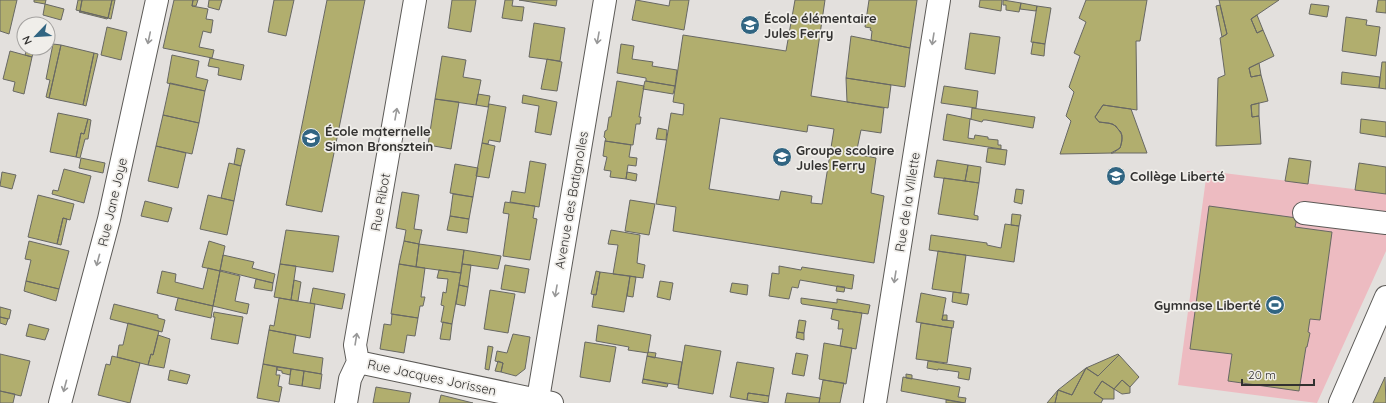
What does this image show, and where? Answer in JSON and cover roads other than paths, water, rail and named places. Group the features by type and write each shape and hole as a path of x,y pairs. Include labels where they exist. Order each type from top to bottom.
{"street":[{"name":"Rue Jane Joye","path":"60,403 110,219 157,0"},
{"name":"Rue Ribot","path":"358,362 355,345 415,0"},
{"name":"Avenue des Batignolles","path":"545,401 605,0"},
{"name":"Rue de la Villette","path":"875,403 939,0"},
{"path":"1304,213 1386,222"},
{"path":"1340,403 1386,296"},
{"name":"Rue Jacques Jorissen","path":"358,362 545,401"},
{"path":"346,403 350,379 358,362"}],"place":[{"name":"École élémentaire Jules Ferry","path":"750,25"},
{"name":"École maternelle Simon Bronsztein","path":"311,138"},
{"name":"Groupe scolaire Jules Ferry","path":"782,157"},
{"name":"Collège Liberté","path":"1116,176"},
{"name":"Gymnase Liberté","path":"1275,305"}]}
